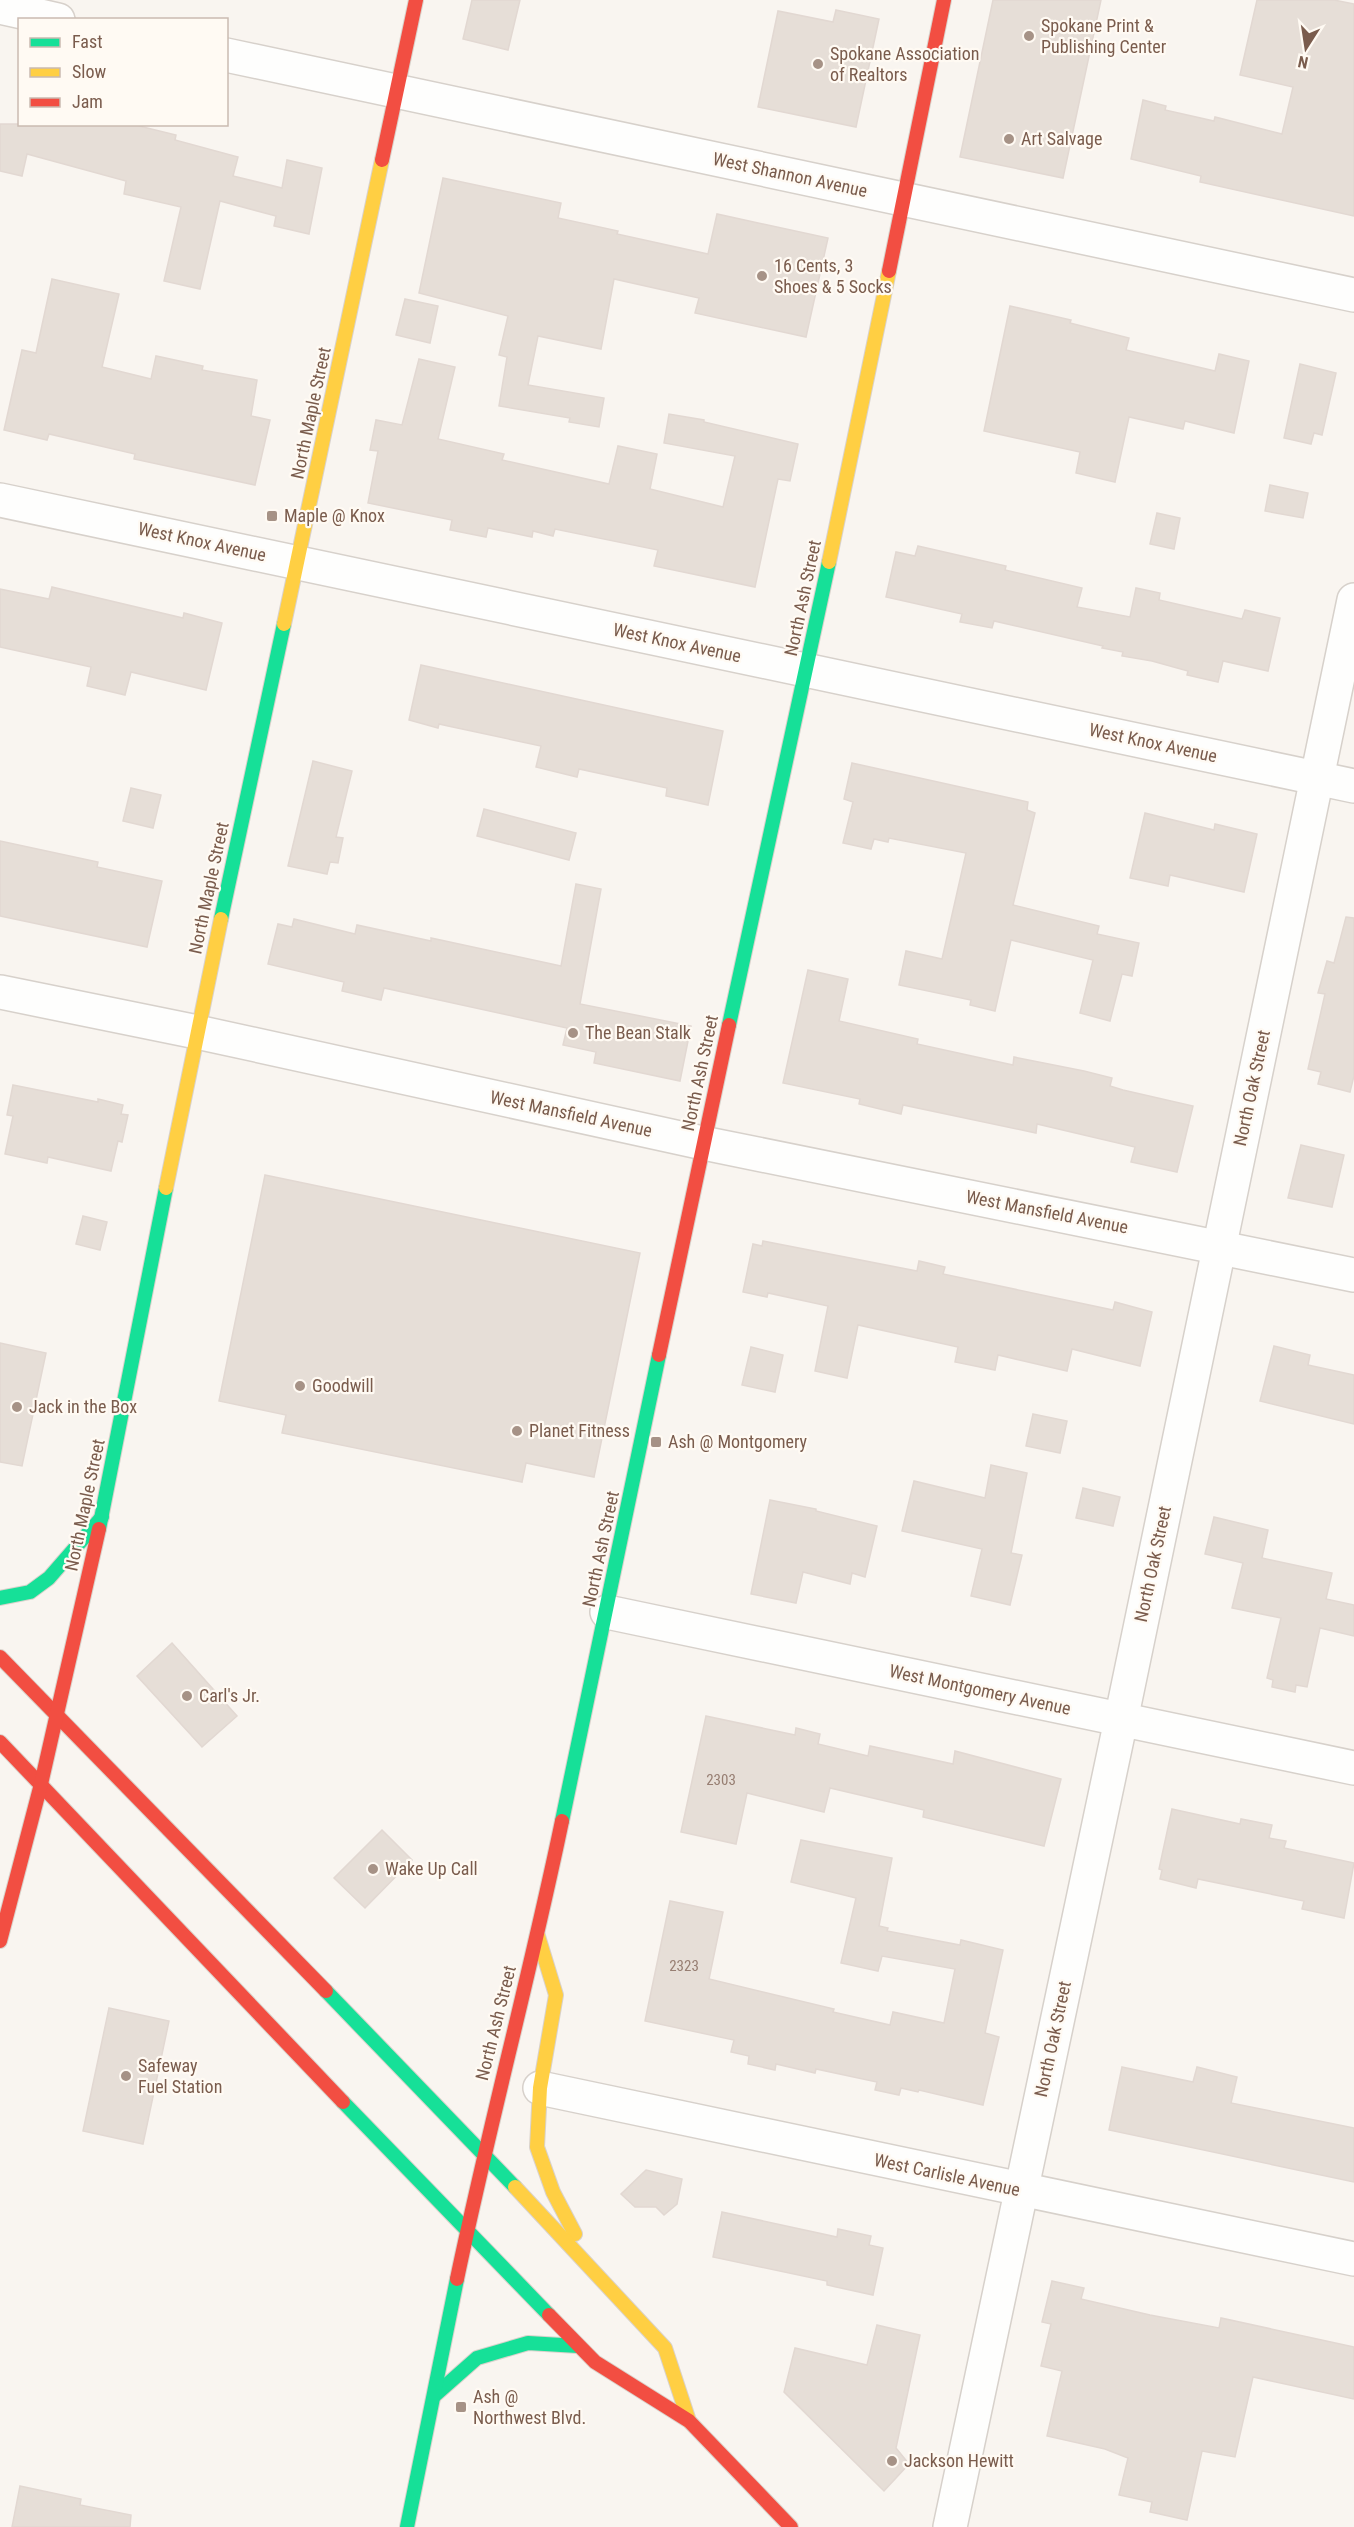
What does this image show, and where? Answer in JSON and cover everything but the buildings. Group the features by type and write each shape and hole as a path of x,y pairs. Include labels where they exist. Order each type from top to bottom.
{"main road":[{"name":"North Maple Street","path":"0,1941 41,1784 102,1517 197,1032 416,0"},
{"name":"North Ash Street","path":"408,2527 466,2231 513,2026 538,1936 703,1143 807,670 944,0"},
{"path":"0,1598 30,1592 49,1578 102,1517"},
{"path":"0,1657 483,2152 665,2348 689,2421"},
{"path":"0,1742 578,2346 595,2362 689,2421 791,2527"},
{"path":"538,1936 556,1995 540,2088 537,2147 553,2192 593,2271"},
{"path":"434,2396 477,2358 528,2343 578,2346"}],"street":[{"path":"0,7 49,18"},
{"name":"West Shannon Avenue","path":"228,55 1354,295"},
{"name":"West Knox Avenue","path":"0,500 1354,786"},
{"name":"North Oak Street","path":"950,2527 1354,600"},
{"name":"West Mansfield Avenue","path":"0,992 197,1032 703,1143 1354,1275"},
{"name":"West Montgomery Avenue","path":"607,1612 1354,1768"},
{"name":"West Carlisle Avenue","path":"540,2088 1354,2259"}],"traffic: fast":[{"path":"729,1025 829,562"},
{"path":"221,919 284,624"},
{"path":"99,1529 166,1188"},
{"path":"562,1821 659,1355"},
{"path":"0,1598 30,1592 49,1578 102,1517"},
{"path":"326,1991 515,2187"},
{"path":"343,2102 549,2315"},
{"path":"407,2527 457,2279"},
{"path":"434,2396 477,2358 528,2343 578,2346"}],"traffic: slow":[{"path":"284,624 382,160"},
{"path":"829,562 889,271"},
{"path":"166,1188 221,919"},
{"path":"538,1936 556,1995 540,2088 537,2147 553,2192 575,2234"},
{"path":"515,2187 665,2348 689,2421"}],"traffic: jam":[{"path":"382,160 416,0"},
{"path":"889,271 944,0"},
{"path":"659,1355 729,1025"},
{"path":"0,1941 41,1784 99,1529"},
{"path":"0,1657 326,1991"},
{"path":"0,1742 343,2102"},
{"path":"457,2279 562,1821"},
{"path":"549,2315 595,2362 689,2421 791,2527"}],"place":[{"name":"Spokane Print & Publishing Center","path":"1029,36"},
{"name":"Spokane Association of Realtors","path":"818,64"},
{"name":"Art Salvage","path":"1009,139"},
{"name":"16 Cents, 3 Shoes & 5 Socks","path":"762,276"},
{"name":"Maple @ Knox","path":"272,516"},
{"name":"The Bean Stalk","path":"573,1033"},
{"name":"Goodwill","path":"300,1386"},
{"name":"Jack in the Box","path":"17,1407"},
{"name":"Planet Fitness","path":"517,1431"},
{"name":"Ash @ Montgomery","path":"656,1442"},
{"name":"Carl's Jr.","path":"187,1696"},
{"name":"Wake Up Call","path":"373,1869"},
{"name":"Safeway Fuel Station","path":"126,2076"},
{"name":"Ash @ Northwest Blvd.","path":"461,2407"},
{"name":"Jackson Hewitt","path":"892,2461"}]}
